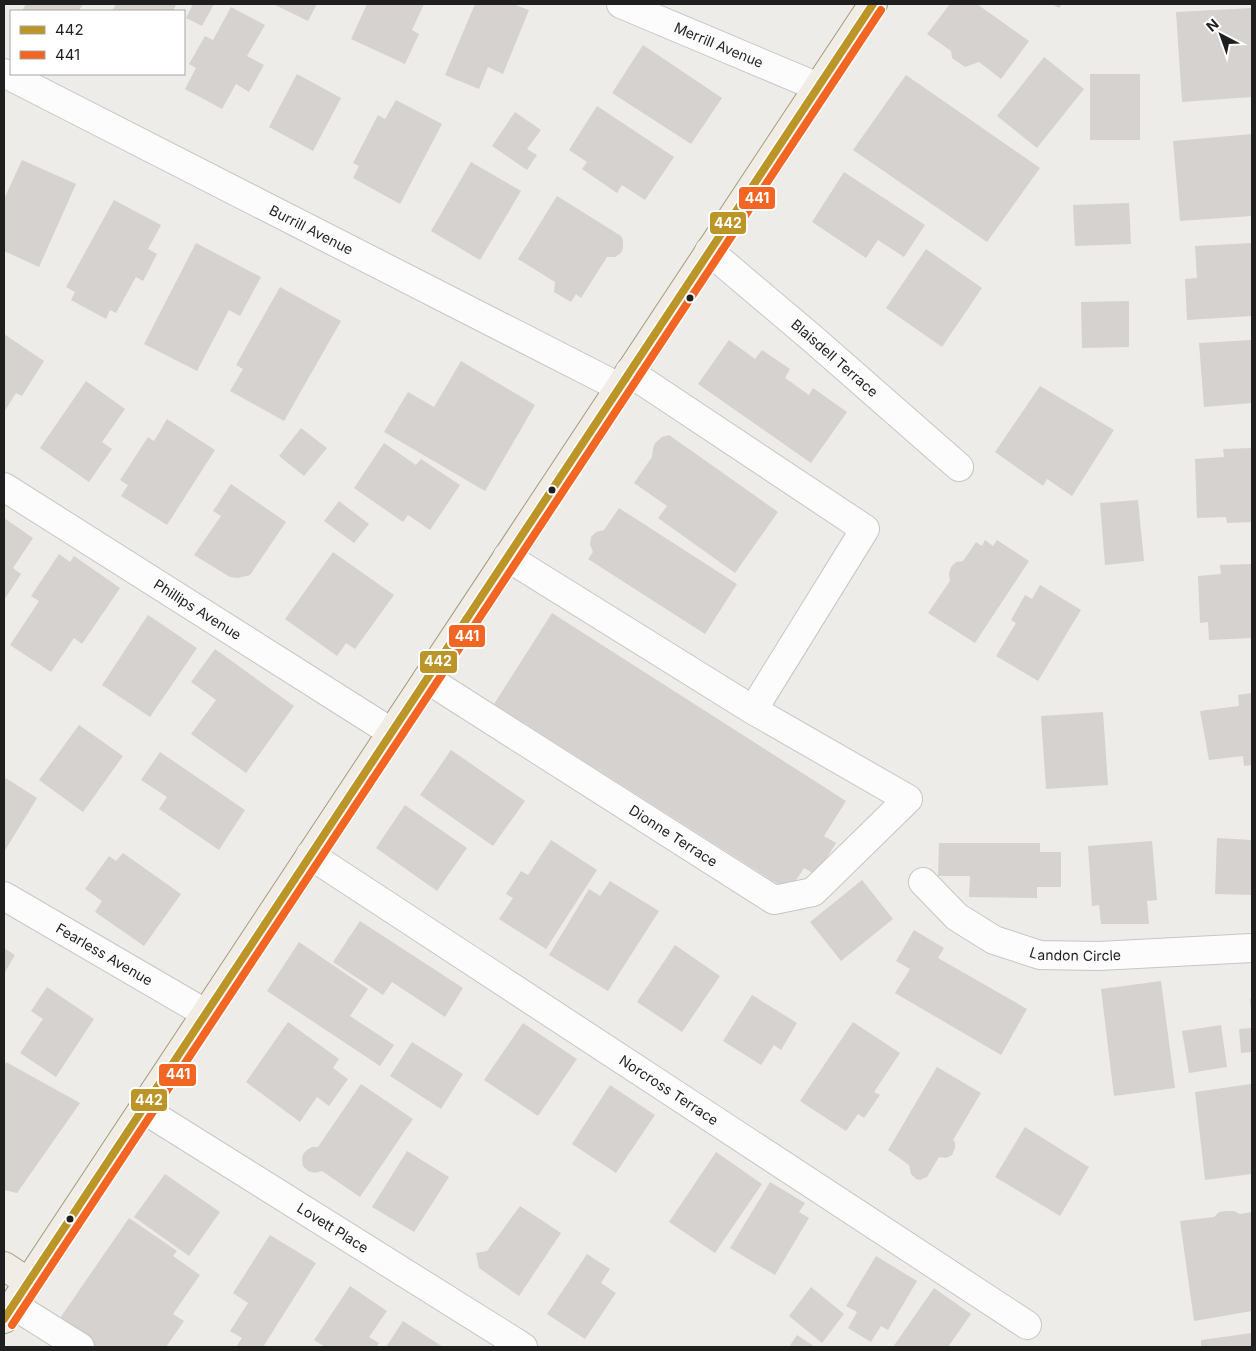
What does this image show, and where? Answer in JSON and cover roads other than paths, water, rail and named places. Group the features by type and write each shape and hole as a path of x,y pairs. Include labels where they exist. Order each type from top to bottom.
{"main road":[{"path":"8,1312 873,4"},
{"path":"4,1266 28,1282"}],"street":[{"name":"Merrill Avenue","path":"621,4 818,87"},
{"name":"Burrill Avenue","path":"4,73 624,380 865,530 754,710"},
{"name":"Blaisdell Terrace","path":"709,251 959,467"},
{"name":"Phillips Avenue","path":"4,487 391,732"},
{"path":"507,557 754,710"},
{"name":"Dionne Terrace","path":"426,679 774,900 813,892 908,799 754,710"},
{"name":"Norcross Terrace","path":"310,854 1027,1325"},
{"name":"Landon Circle","path":"923,882 957,917 994,940 1040,955 1099,956 1252,948"},
{"name":"Fearless Avenue","path":"4,896 206,1013"},
{"name":"Lovett Place","path":"143,1109 523,1347"},
{"path":"8,1312 80,1347"}]}
